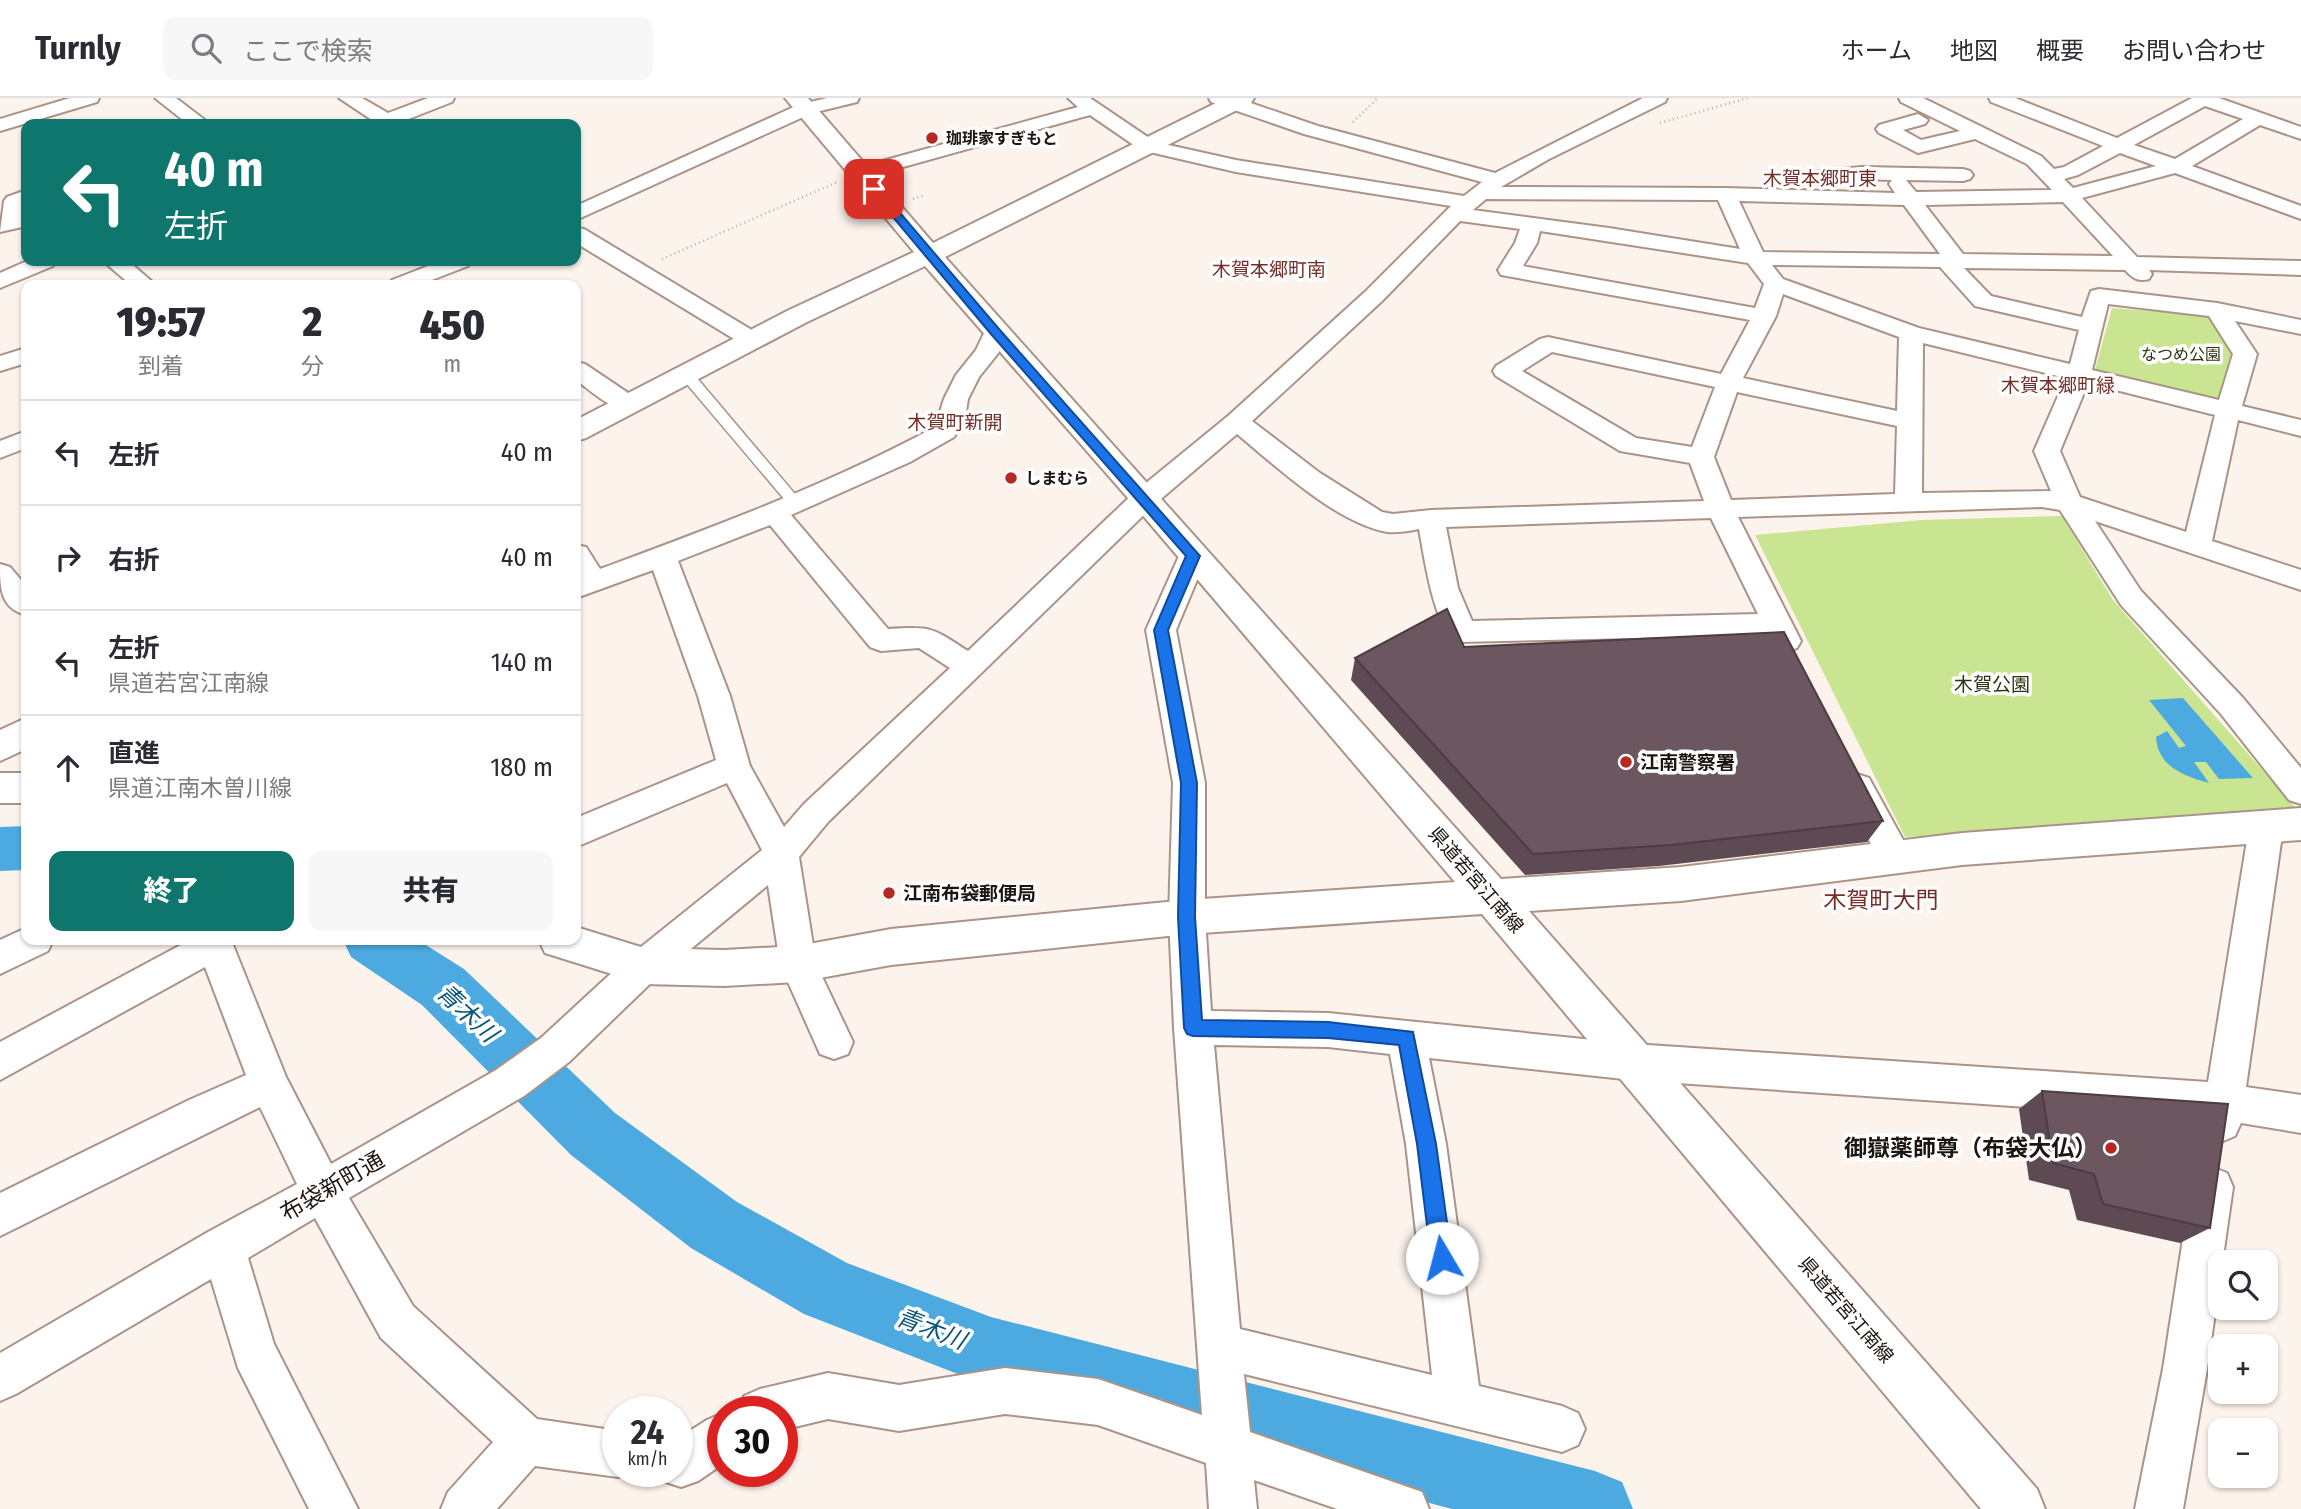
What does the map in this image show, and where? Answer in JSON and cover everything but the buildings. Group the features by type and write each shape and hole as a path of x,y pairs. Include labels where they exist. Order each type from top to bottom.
{"street":[{"path":"0,125 90,98"},
{"path":"164,98 193,119"},
{"path":"348,98 380,119"},
{"path":"395,119 445,98"},
{"path":"581,212 800,103 850,98"},
{"name":"布袋新町通","path":"0,1378 510,1083 555,1050 644,966 781,854 816,813 1145,498 1237,421 1374,296 1475,198 1577,136 1658,98"},
{"path":"1908,98 2034,160 2134,264 2164,302"},
{"path":"1998,98 2301,213"},
{"path":"2017,176 2050,176 2071,171 2204,98 2301,133"},
{"path":"581,429 752,340 1148,146 1230,100 1337,138 1532,224 1755,258 2301,268"},
{"name":"県道若宮江南線","path":"800,103 995,332 1145,498 1491,896 2017,1509"},
{"path":"860,173 1084,103 1148,146 1236,166 1475,198 1725,194 2020,198 2067,196 2176,167 2258,118"},
{"path":"0,109 20,119"},
{"path":"44,112 62,119"},
{"path":"1918,120 1886,129 1918,147 1979,132"},
{"path":"1810,178 1862,173 1981,175"},
{"path":"1891,173 1952,262 1983,301 2093,326"},
{"path":"1725,194 1755,258 1775,284 1911,333 2301,428"},
{"path":"14,228 14,201 21,198"},
{"path":"1532,224 1526,243 1509,270 1764,316"},
{"path":"581,237 752,340"},
{"path":"0,281 34,266"},
{"path":"120,266 139,280"},
{"path":"406,280 423,267 443,280"},
{"path":"1775,284 1764,316 1729,381 1701,457 1721,510 1795,660"},
{"path":"2301,327 2217,310 2099,296 2079,375 2047,451 2069,503 2131,598 2232,706 2301,791"},
{"path":"2197,545 2228,411 2245,354 2217,310"},
{"path":"584,584 785,508 901,456 945,432 952,418 956,399 968,375 987,352 995,332"},
{"path":"1908,500 1911,333"},
{"path":"1701,457 1629,445 1505,371 1548,344 1909,421"},
{"path":"0,364 21,357"},
{"path":"581,372 628,404"},
{"path":"1237,421 1356,512 1388,523 1908,500 2042,498 2069,503 2301,580"},
{"path":"0,450 21,441"},
{"path":"785,508 881,640 924,638 970,667"},
{"path":"1431,519 1444,588 1461,632 1777,624"},
{"path":"662,556 714,696 734,765 781,854 798,964 834,1042"},
{"path":"1193,556 1161,630 1189,783 1187,917 1193,1028 1233,1509"},
{"path":"0,574 21,599"},
{"path":"0,747 21,735"},
{"path":"581,831 734,765"},
{"path":"1847,768 1896,859"},
{"path":"0,788 21,788"},
{"path":"576,945 644,966 724,968 798,964 891,947 1187,917 1681,884 1962,849 2283,826 2224,1102 2185,1368 2159,1509"},
{"path":"0,958 25,945"},
{"path":"0,1062 209,945"},
{"path":"215,945 269,1084 323,1192 397,1322 526,1441 602,1452"},
{"path":"1193,1028 1328,1030 1633,1062 2224,1102 2301,1114"},
{"path":"1406,1038 1426,1144 1458,1403"},
{"path":"0,1215 203,1113 269,1084"},
{"path":"223,1247 254,1352 334,1509"},
{"path":"1221,1364 1458,1403 1562,1429"},
{"path":"798,1403 828,1396 899,1408 1005,1391 1098,1402 1227,1442 1405,1509"},
{"path":"465,1509 526,1441"}],"lane":[{"path":"686,374 785,508"}],"path":[{"path":"1337,138 1378,98"},
{"path":"636,271 860,173"}],"green space":[{"name":"なつめ公園","path":"2112,308 2209,315 2232,351 2221,406 2094,373"},
{"name":"木賀公園","path":"2062,516 2113,600 2295,807 2162,823 1905,837 1755,535 1922,520"}],"water":[{"path":"2183,698 2253,778 2219,779 2206,762 2194,762 2209,783 2190,777 2167,763 2156,737 2167,731 2179,748 2186,746 2149,700"}],"waterway":[{"name":"青木川","path":"0,849 21,848"},
{"name":"青木川","path":"379,945 443,987 593,1134 714,1225 828,1290 991,1352 1595,1509"}],"place":[{"name":"珈琲家すぎもと","path":"932,138"},
{"name":"しまむら","path":"1011,478"},
{"name":"江南警察署","path":"1626,762"},
{"name":"江南布袋郵便局","path":"889,893"},
{"name":"御嶽薬師尊（布袋大仏）","path":"2111,1148"}],"district":[{"name":"木賀本郷町東","path":"1820,178"},
{"name":"木賀本郷町南","path":"1269,269"},
{"name":"木賀本郷町緑","path":"2058,385"},
{"name":"木賀町新開","path":"955,422"},
{"name":"木賀町大門","path":"1881,900"}],"route":[{"path":"874,189 995,332 1145,498 1193,556 1161,630 1189,783 1187,917 1193,1028 1328,1030 1406,1038 1426,1144 1442,1258"}]}
